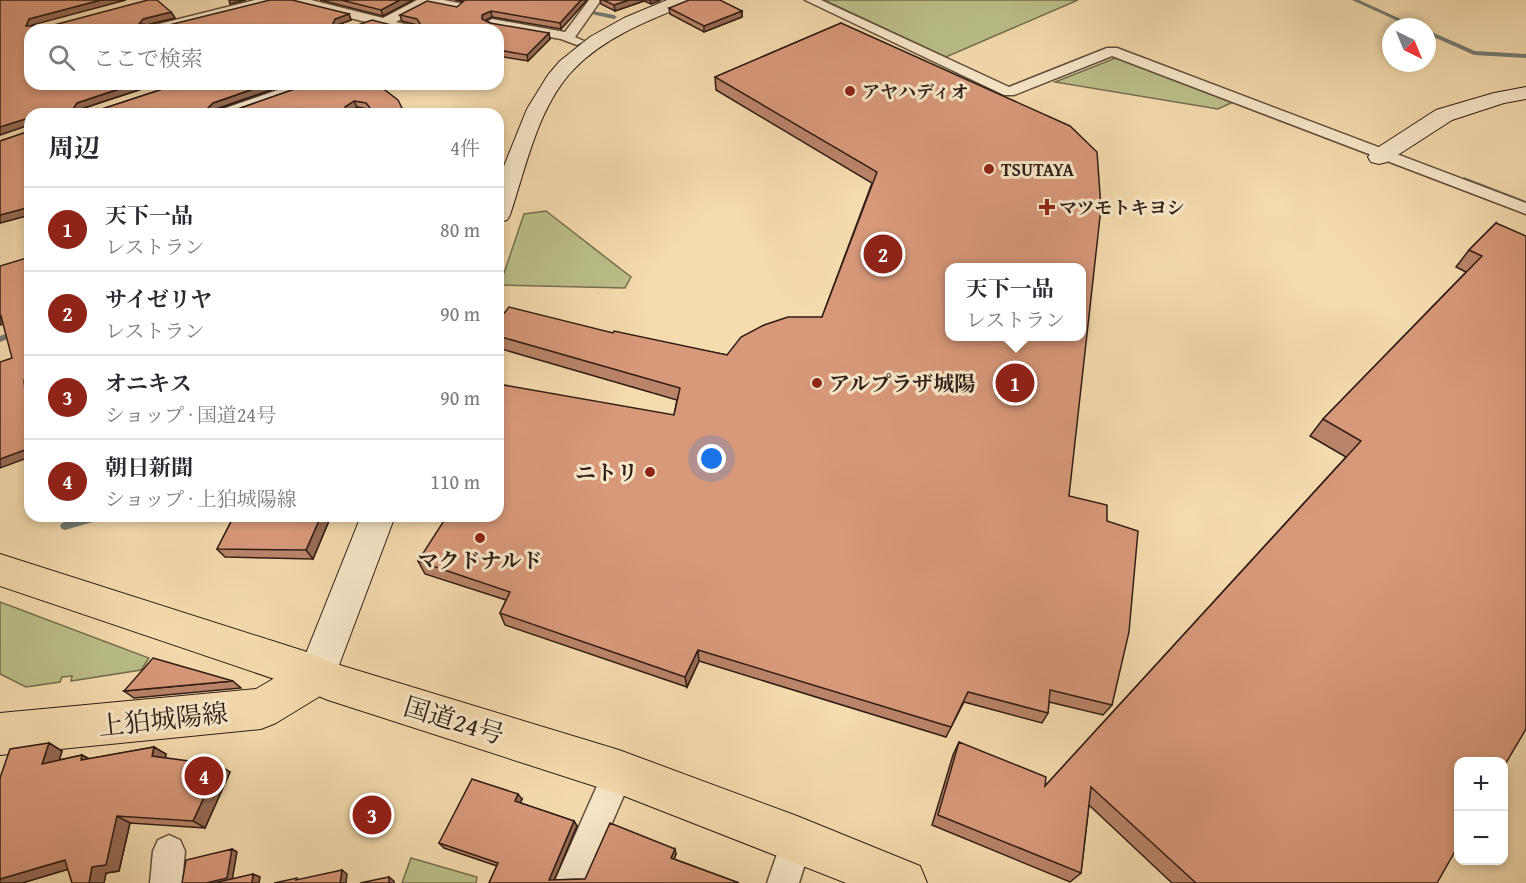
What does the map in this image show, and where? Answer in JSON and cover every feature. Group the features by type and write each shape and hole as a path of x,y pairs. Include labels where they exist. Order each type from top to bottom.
{"main road":[{"name":"国道24号","path":"0,570 316,676 619,772 797,839 903,883"},
{"name":"上狛城陽線","path":"0,735 261,709 316,676"}],"street":[{"path":"212,0 225,10"},
{"path":"193,24 225,10 270,0"},
{"path":"296,0 392,24"},
{"path":"368,24 381,21 426,0 459,7"},
{"path":"569,37 595,0"},
{"path":"504,200 546,93 556,76 590,45 627,23 683,0"},
{"path":"811,0 1009,92 1112,51 1526,209"},
{"path":"492,23 498,24"},
{"path":"504,25 569,37"},
{"path":"569,37 567,39 590,45"},
{"path":"239,108 292,90"},
{"path":"1382,155 1444,115 1501,97 1526,93"},
{"path":"316,676 376,522"},
{"path":"570,883 619,772"},
{"path":"783,883 797,839"},
{"path":"166,883 169,851"}],"green space":[{"path":"824,0 1078,0 946,57"},
{"path":"1118,57 1233,102 1218,109 1055,82"},
{"path":"546,211 631,277 625,288 504,285 504,273 524,214"},
{"path":"0,602 149,658 141,670 71,681 72,676 62,677 60,682 26,687 0,674"},
{"path":"411,858 477,877 476,883 402,883"}],"building":[{"path":"0,0 101,0 29,19 27,24 24,24 24,90 116,90 77,103 74,108 24,108 24,119 0,127"},
{"path":"148,0 157,0 171,12 143,19 139,24 58,24"},
{"path":"270,0 292,0 349,14 335,19 333,24 173,24"},
{"path":"341,0 400,0 381,10"},
{"path":"465,0 581,0 560,23 491,11 482,15 482,19 496,24 420,24 417,19 400,15 427,1 457,7"},
{"path":"603,0 629,0 614,5"},
{"path":"689,0 720,0 742,11 704,26 669,8"},
{"path":"372,20 387,24 361,24"},
{"name":"アルプラザ城陽","path":"841,23 1070,126 1097,152 1101,208 1069,496 1107,505 1107,521 1138,531 1129,632 1112,705 1050,690 1048,713 968,692 951,727 698,650 685,677 500,613 510,592 418,561 443,522 504,522 504,385 674,415 680,388 504,338 504,313 509,307 613,333 614,331 727,355 741,337 764,325 788,317 822,317 877,172 715,77"},
{"path":"504,25 549,33 527,55 504,51"},
{"path":"160,90 251,90 213,103 208,108 105,108"},
{"path":"292,90 385,90 398,100 402,108 370,108 366,103 354,101 346,108 241,108"},
{"path":"24,133 24,209 0,215 0,141"},
{"path":"1496,223 1526,236 1526,729 1508,760 1508,757 1454,757 1454,853 1437,883 1196,883 1091,787 1081,873 938,815 959,742 1046,777 1045,786 1361,441 1323,419 1482,256 1469,250"},
{"path":"24,259 24,450 0,459 0,362 12,358 0,317 0,266"},
{"path":"231,522 318,522 306,550 217,549"},
{"path":"153,658 233,681 124,691"},
{"path":"49,743 42,764 82,755 81,760 154,747 152,756 219,765 193,821 117,816 106,865 92,867 89,883 72,883 65,860 0,879 0,778 10,749"},
{"path":"472,779 518,794 515,801 574,821 549,880 585,879 610,823 675,849 671,858 739,883 489,883 498,863 439,843"},
{"path":"232,849 227,878 206,883 182,883 186,860"},
{"path":"342,870 340,883 274,883 297,878 296,880"},
{"path":"253,874 252,883 214,883"},
{"path":"389,877 389,883 360,883"}],"waterway":[{"path":"1355,0 1395,18"},
{"path":"593,13 614,17"},
{"path":"1436,36 1474,53 1526,56"},
{"path":"1464,179 1526,203"},
{"path":"0,339 24,329"},
{"path":"65,526 79,522"}],"place":[{"name":"アヤハディオ","path":"850,91"},
{"name":"TSUTAYA","path":"989,169"},
{"name":"マツモトキヨシ","path":"1047,207"},
{"name":"サイゼリヤ","path":"883,254"},
{"name":"アルプラザ城陽","path":"817,383"},
{"name":"天下一品","path":"1015,383"},
{"name":"ニトリ","path":"650,472"},
{"name":"マクドナルド","path":"480,538"},
{"name":"朝日新聞","path":"204,776"},
{"name":"オニキス","path":"372,815"}]}
